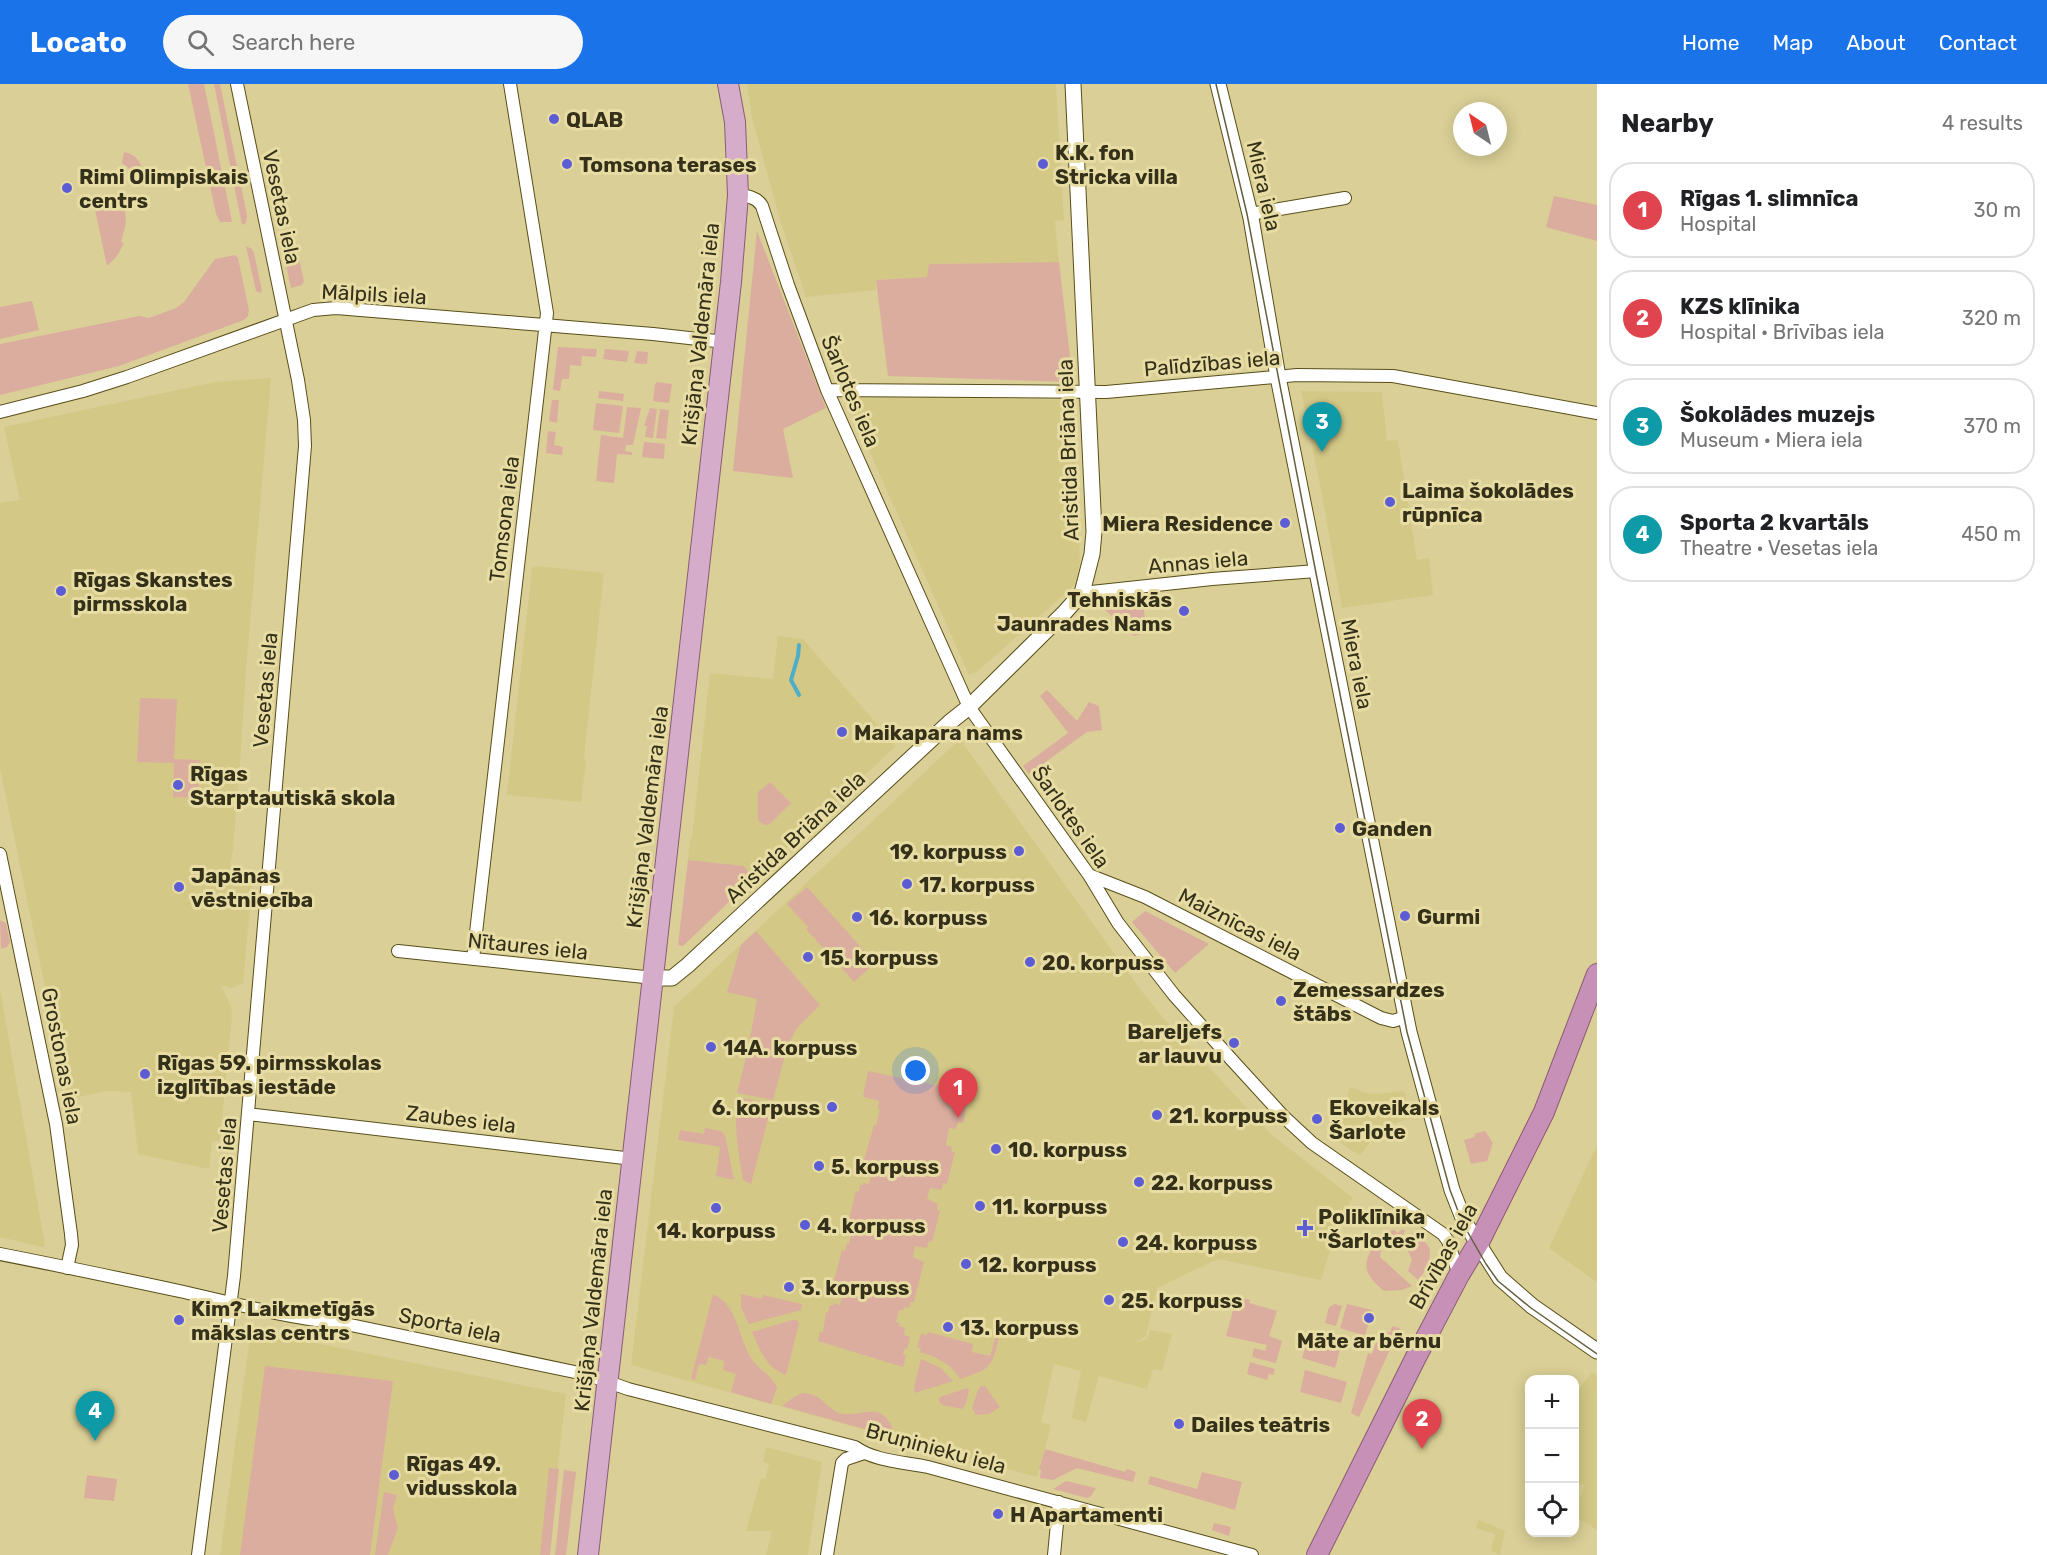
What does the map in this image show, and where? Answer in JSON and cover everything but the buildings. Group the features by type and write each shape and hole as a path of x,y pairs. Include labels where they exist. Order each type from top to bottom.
{"highway":[{"name":"Brīvības iela","path":"1317,1555 1416,1357 1459,1275 1478,1245 1544,1112 1597,974"}],"main road":[{"name":"Krišjāņa Valdemāra iela","path":"588,1555 725,342 738,195 735,122 728,84"}],"street":[{"name":"Vesetas iela","path":"198,1555 234,1276 305,446 301,399 237,84"},
{"name":"Tomsona iela","path":"473,959 547,313 510,84"},
{"name":"Aristida Briāna iela","path":"654,978 672,978 688,965 969,707 1082,593 1092,554 1094,532 1073,84"},
{"name":"Miera iela","path":"1218,84 1250,214 1278,377 1406,1017 1452,1190 1465,1223 1495,1273 1532,1306 1597,1351"},
{"name":"Šarlotes iela","path":"738,195 749,196 759,201 762,206 827,390 969,707 1089,875 1118,923 1174,995 1284,1117 1312,1143 1437,1228 1448,1241 1459,1275"},
{"path":"1250,214 1345,198"},
{"name":"Mālpils iela","path":"0,412 83,391 127,377 313,310 336,308 725,342"},
{"name":"Palīdzības iela","path":"827,390 1106,392 1297,375 1394,376 1597,413"},
{"name":"Annas iela","path":"1082,593 1212,579 1317,571"},
{"name":"Grostonas iela","path":"0,854 56,1124 72,1245 67,1268"},
{"name":"Maiznīcas iela","path":"1089,875 1145,897 1381,1018 1394,1021 1406,1017"},
{"name":"Nītaures iela","path":"398,951 654,978"},
{"name":"Zaubes iela","path":"249,1114 633,1159"},
{"name":"Sporta iela","path":"0,1254 277,1314 341,1323 422,1339 589,1375 608,1382"},
{"name":"Bruņinieku iela","path":"608,1382 845,1444 864,1453 928,1467 1252,1555"},
{"path":"827,1555 842,1463 846,1459 864,1453"},
{"path":"1054,1555 1059,1502"}],"shaded area":[{"path":"188,84 204,84 232,222 220,222 216,214"},
{"path":"214,84 220,84 247,215 246,223 242,225"},
{"path":"747,84 1056,84 1064,220 1055,221 1059,262 929,264 928,277 876,280 876,290 806,297 781,223 752,118"},
{"path":"124,152 137,158 143,170 144,180 140,186 134,172 122,163"},
{"path":"1554,196 1597,205 1597,241 1546,227"},
{"path":"98,204 112,211 125,211 126,223 121,242 124,243 117,256 107,266 94,205"},
{"path":"757,231 826,408 783,429 793,478 733,471"},
{"path":"246,246 254,253 262,291 260,293 256,291"},
{"path":"235,255 238,258 249,310 244,320 119,366 0,395 0,344 139,316 149,318 176,308 184,302 215,259"},
{"path":"299,258 304,281 302,285 291,288 285,260"},
{"path":"1059,262 1073,382 888,376 876,280 927,277 929,264"},
{"path":"32,301 39,330 0,339 0,307"},
{"path":"558,347 597,349 596,357 582,356 581,366 570,365 569,379 562,379 560,391 553,390"},
{"path":"605,349 629,351 627,362 603,359"},
{"path":"637,351 648,352 647,364 634,363"},
{"path":"271,378 233,849 229,873 253,876 243,983 232,988 221,985 231,1006 232,1016 220,1141 212,1141 209,1169 138,1154 131,1092 107,1091 68,1099 0,768 0,503 20,500 4,427 215,382"},
{"path":"657,382 672,384 669,403 653,401"},
{"path":"599,391 624,394 623,401 598,398"},
{"path":"1301,391 1382,392 1387,441 1398,440 1417,560 1429,558 1433,595 1342,608"},
{"path":"850,395 1074,400 1077,533 1080,562 1076,584 978,671 969,675 847,401"},
{"path":"552,400 559,400 557,423 549,421"},
{"path":"596,403 623,406 619,433 593,430"},
{"path":"627,407 641,408 633,445 626,445 625,451 632,452 632,455 617,454 614,483 596,481 601,435 623,438"},
{"path":"650,408 657,409 653,438 645,437 647,426 644,426"},
{"path":"660,409 669,410 666,439 656,438"},
{"path":"548,431 556,432 554,445 563,447 562,455 546,453"},
{"path":"644,442 665,444 664,459 642,457"},
{"path":"537,566 604,573 581,802 507,795 532,568"},
{"path":"1143,597 1146,632 1134,636 1103,608 1110,602"},
{"path":"778,636 803,639 896,746 753,879 742,866 688,860 688,857 710,673 773,679"},
{"path":"1047,690 1077,721 1089,702 1099,706 1102,730 1087,732 1029,774 1023,766 1068,733 1040,696"},
{"path":"140,698 177,699 174,759 200,760 198,798 173,797 174,763 137,762"},
{"path":"960,739 1143,993 1166,1021 1272,1135 1353,1198 1340,1217 1321,1280 1218,1259 1157,1288 1146,1336 1133,1344 1147,1339 1150,1330 1172,1334 1162,1371 1153,1369 1147,1389 1099,1376 1086,1422 1072,1418 1081,1371 1054,1364 1041,1422 1051,1425 1037,1477 631,1365 674,1007"},
{"path":"770,782 791,803 770,824 764,825 758,820 758,792"},
{"path":"688,860 744,866 753,879 683,946 678,945"},
{"path":"807,887 875,963 854,982 806,929 808,927 787,904"},
{"path":"1145,911 1209,944 1175,973 1132,922"},
{"path":"0,920 6,923 10,942 7,947 1,949"},
{"path":"756,931 820,1005 798,1027 788,1044 773,1100 737,1093 748,1050 757,999 727,992 741,945"},
{"path":"0,989 45,1245 42,1247 0,1237"},
{"path":"868,1071 958,1090 959,1086 966,1088 969,1093 963,1123 958,1122 956,1129 949,1128 946,1145 952,1147 951,1151 955,1152 947,1184 943,1183 942,1190 930,1188 927,1199 938,1204 937,1210 940,1211 932,1242 929,1241 927,1248 915,1246 913,1257 924,1262 914,1302 911,1302 909,1308 904,1307 903,1311 899,1310 896,1322 905,1328 904,1335 910,1337 903,1354 906,1356 903,1367 818,1341 820,1332 823,1332 826,1312 830,1305 833,1306 833,1303 840,1305 842,1294 836,1292 834,1281 842,1250 845,1251 847,1243 849,1244 853,1227 851,1226 852,1220 849,1219 856,1191 859,1192 860,1185 869,1184 872,1172 864,1168 866,1161 864,1160 880,1109 878,1109 879,1101 863,1097"},
{"path":"1350,1087 1365,1093 1377,1094 1404,1091 1411,1118 1380,1128 1360,1156 1337,1140"},
{"path":"737,1097 772,1104 751,1184 743,1180 741,1170 736,1129"},
{"path":"705,1128 721,1131 725,1135 734,1180 716,1176 720,1147 678,1140 680,1130 704,1134"},
{"path":"1485,1131 1493,1143 1487,1161 1471,1164 1464,1140"},
{"path":"1597,1145 1597,1282 1549,1248"},
{"path":"1403,1229 1405,1231 1398,1243 1394,1243 1386,1231 1395,1230 1397,1233"},
{"path":"1412,1233 1423,1239 1430,1249 1429,1266 1418,1280 1408,1271 1412,1259 1404,1244"},
{"path":"1380,1238 1387,1244 1381,1249 1380,1257 1412,1286 1402,1290 1384,1291 1367,1272 1367,1260"},
{"path":"713,1294 722,1300 733,1315 753,1361 776,1385 771,1404 731,1392 736,1374 723,1370 724,1361 709,1357 706,1365 699,1364 695,1380 691,1379"},
{"path":"741,1294 762,1299 763,1295 802,1304 801,1310 749,1324 741,1308"},
{"path":"1233,1296 1277,1311 1269,1336 1282,1341 1276,1363 1252,1357 1254,1348 1265,1351 1267,1345 1226,1336 1235,1303 1232,1302"},
{"path":"1335,1304 1342,1306 1336,1326 1325,1323 1329,1307"},
{"path":"1347,1304 1372,1310 1365,1336 1340,1328"},
{"path":"797,1320 799,1324 786,1375 769,1363 752,1332"},
{"path":"1392,1326 1400,1328 1359,1417 1351,1413 1368,1353 1372,1354 1377,1340 1381,1342 1384,1331 1390,1333"},
{"name":"Rīgas 49. vidusskola","path":"251,1330 566,1394 548,1555 220,1555"},
{"path":"1310,1331 1343,1339 1335,1368 1302,1358"},
{"path":"928,1332 973,1344 972,1352 990,1356 997,1333 1000,1334 989,1365 979,1372 960,1379 943,1361 920,1352 921,1348 917,1347 921,1334 927,1335"},
{"path":"921,1359 941,1368 953,1381 915,1393 914,1387"},
{"path":"1250,1362 1275,1369 1273,1375 1269,1374 1267,1380 1247,1374"},
{"path":"265,1366 393,1381 370,1555 240,1555"},
{"path":"1305,1370 1347,1382 1341,1403 1300,1392"},
{"path":"1591,1372 1597,1375 1597,1530 1579,1519 1579,1499 1585,1485 1579,1484 1579,1389"},
{"path":"981,1386 985,1386 1000,1407 989,1414 976,1415 972,1408"},
{"path":"967,1388 969,1390 966,1403 962,1409 942,1405 939,1401 940,1397"},
{"path":"803,1393 819,1398 839,1413 877,1412 883,1415 892,1426 893,1437 782,1406"},
{"path":"766,1447 822,1462 808,1555 766,1555 772,1531 746,1531 761,1478 765,1479 769,1464 763,1462"},
{"path":"1045,1449 1125,1472 1127,1469 1136,1472 1133,1482 1077,1468 1053,1480 1040,1478 1041,1470 1039,1469"},
{"path":"549,1468 559,1469 550,1555 540,1555"},
{"path":"564,1470 576,1472 566,1555 555,1555"},
{"path":"1202,1472 1242,1482 1235,1510 1148,1484 1150,1476 1197,1489"},
{"path":"87,1475 117,1479 114,1501 84,1498"},
{"path":"1066,1481 1096,1488 1087,1498 1053,1489"},
{"path":"384,1492 397,1495 393,1508 398,1528 388,1555 375,1555"},
{"path":"1479,1520 1505,1531 1500,1555 1491,1551 1495,1534 1476,1528"},
{"path":"1214,1523 1231,1527 1229,1536 1212,1530"}],"waterway":[{"path":"799,645 791,680 799,695"}],"tram line":[{"path":"1216,84 1247,214 1407,1032 1450,1190 1463,1224 1498,1281 1531,1308 1597,1354"}],"place":[{"name":"QLAB","path":"554,119"},
{"name":"Tomsona terases","path":"567,164"},
{"name":"K.K. fon Stricka villa","path":"1043,164"},
{"name":"Rimi Olimpiskais centrs","path":"67,188"},
{"name":"Šokolādes muzejs","path":"1322,452"},
{"name":"Laima šokolādes rūpnīca","path":"1390,502"},
{"name":"Miera Residence","path":"1285,523"},
{"name":"Rīgas Skanstes pirmsskola","path":"61,591"},
{"name":"Tehniskās Jaunrades Nams","path":"1184,611"},
{"name":"Maikapara nams","path":"842,732"},
{"name":"Rīgas Starptautiskā skola","path":"178,785"},
{"name":"Ganden","path":"1340,828"},
{"name":"19. korpuss","path":"1019,851"},
{"name":"17. korpuss","path":"907,884"},
{"name":"Japānas vēstniecība","path":"179,887"},
{"name":"Gurmi","path":"1405,916"},
{"name":"16. korpuss","path":"857,917"},
{"name":"15. korpuss","path":"808,957"},
{"name":"20. korpuss","path":"1030,962"},
{"name":"Zemessardzes štābs","path":"1281,1001"},
{"name":"Bareljefs ar lauvu","path":"1234,1043"},
{"name":"14A. korpuss","path":"711,1047"},
{"name":"Rīgas 59. pirmsskolas izglītības iestāde","path":"145,1074"},
{"name":"6. korpuss","path":"832,1107"},
{"name":"21. korpuss","path":"1157,1115"},
{"name":"Rīgas 1. slimnīca","path":"958,1118"},
{"name":"Ekoveikals Šarlote","path":"1317,1119"},
{"name":"10. korpuss","path":"996,1149"},
{"name":"5. korpuss","path":"819,1166"},
{"name":"22. korpuss","path":"1139,1182"},
{"name":"11. korpuss","path":"980,1206"},
{"name":"14. korpuss","path":"716,1208"},
{"name":"4. korpuss","path":"805,1225"},
{"name":"Poliklīnika \"Šarlotes\"","path":"1305,1228"},
{"name":"24. korpuss","path":"1123,1242"},
{"name":"12. korpuss","path":"966,1264"},
{"name":"3. korpuss","path":"789,1287"},
{"name":"25. korpuss","path":"1109,1300"},
{"name":"Māte ar bērnu","path":"1369,1318"},
{"name":"Kim? Laikmetīgās mākslas centrs","path":"179,1320"},
{"name":"13. korpuss","path":"948,1327"},
{"name":"Dailes teātris","path":"1179,1424"},
{"name":"Sporta 2 kvartāls","path":"95,1441"},
{"name":"KZS klīnika","path":"1422,1449"},
{"name":"Rīgas 49. vidusskola","path":"394,1475"},
{"name":"H Apartamenti","path":"998,1514"}]}
